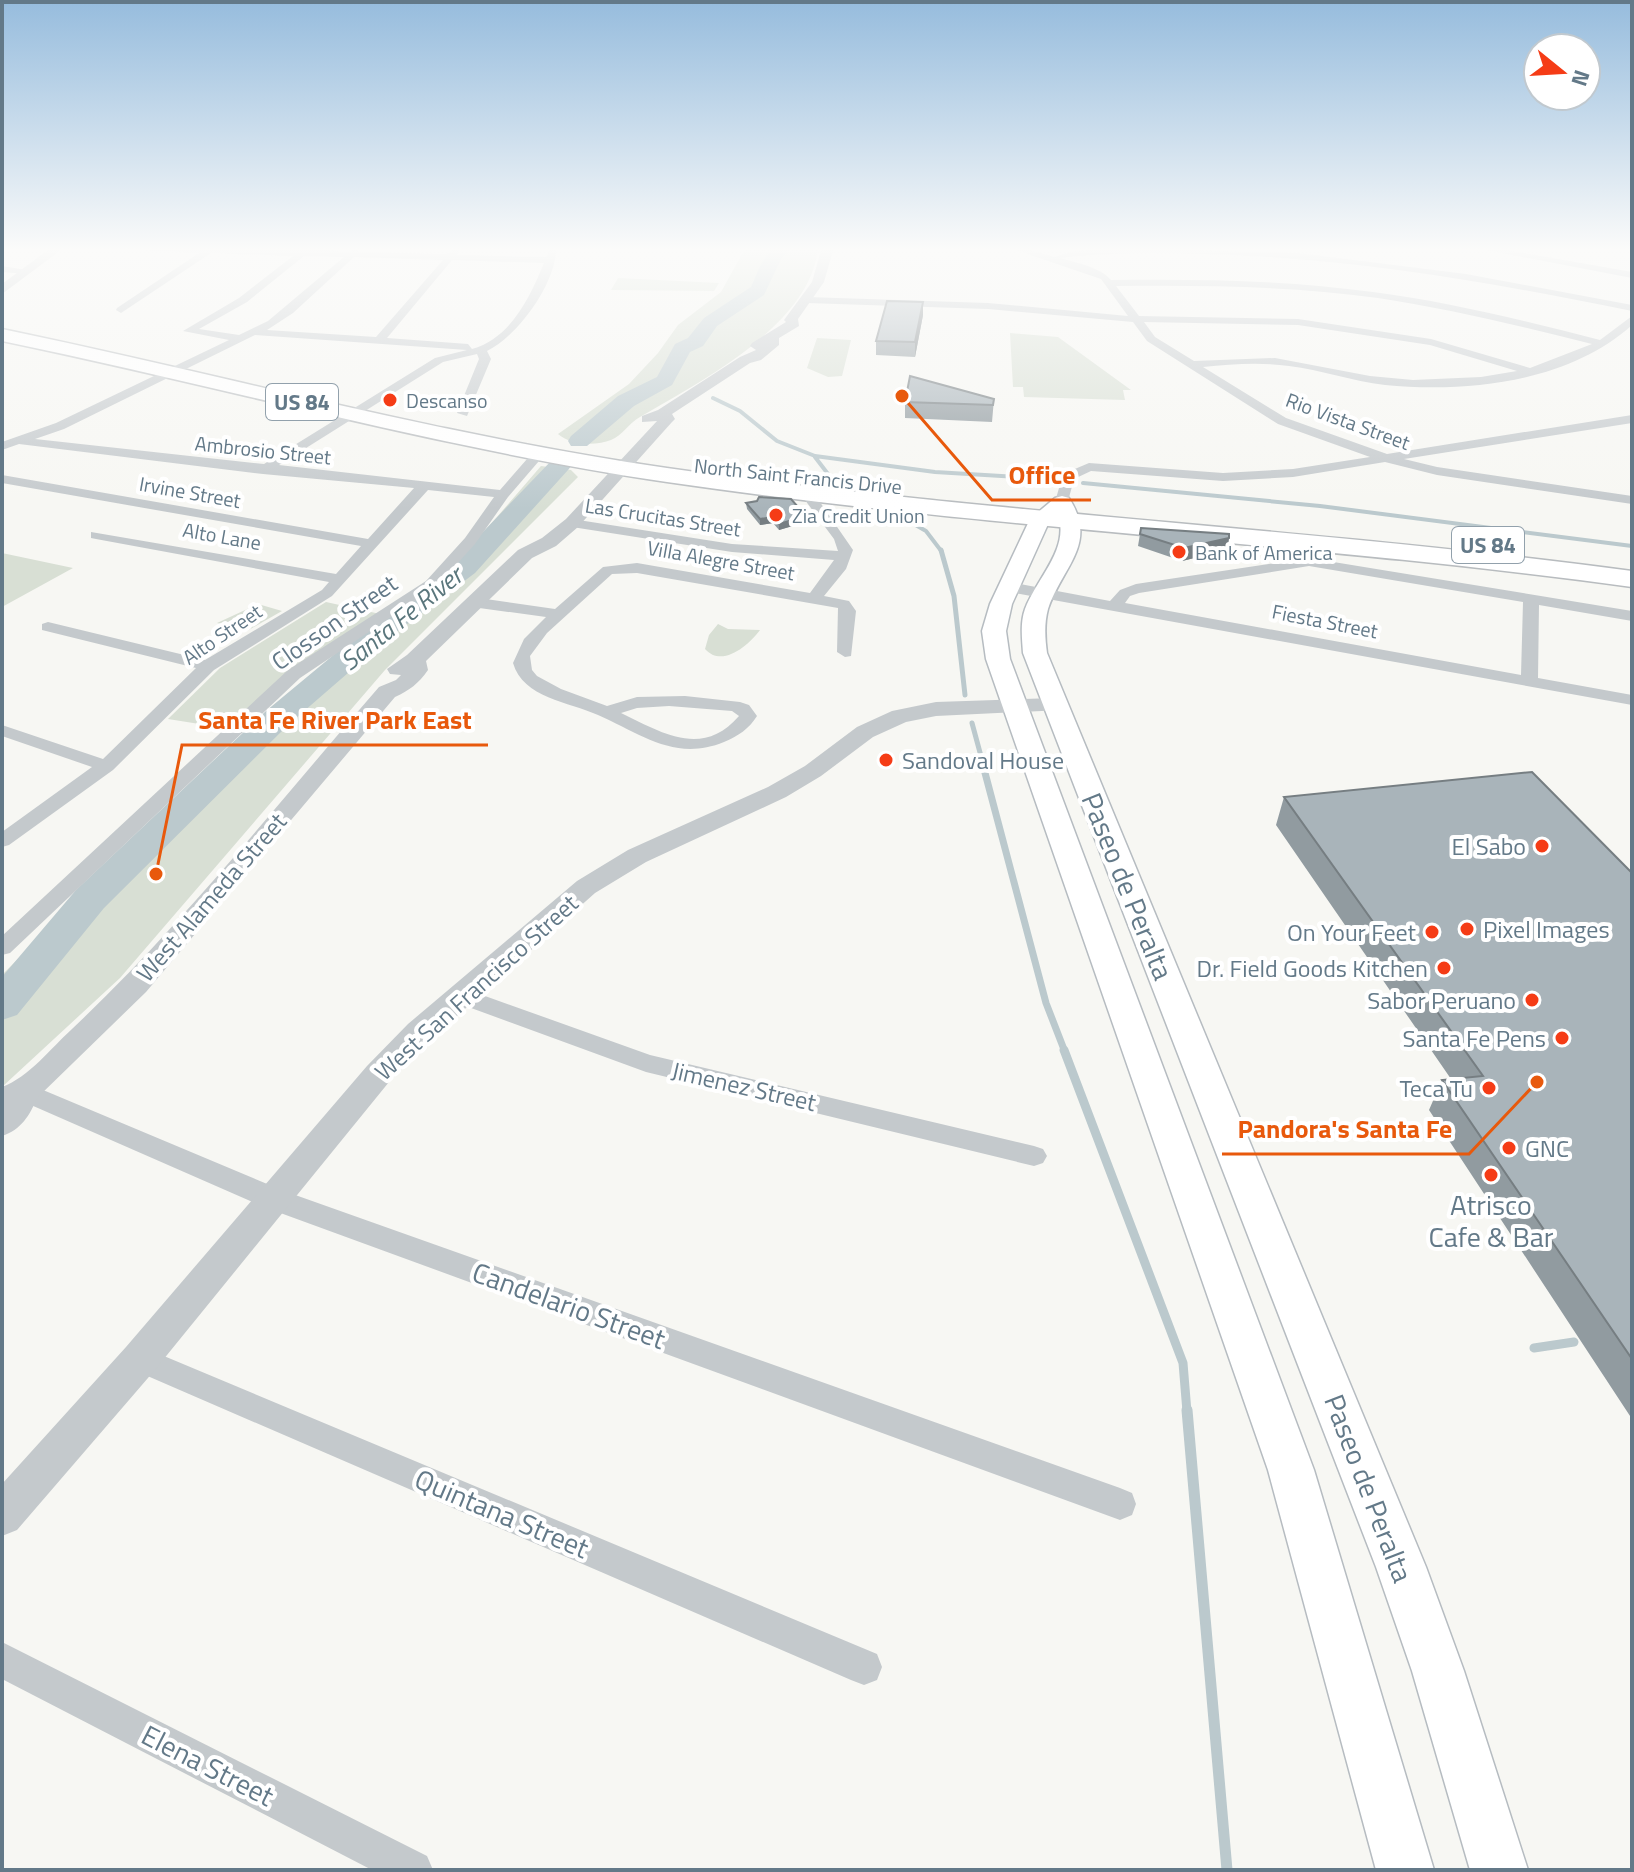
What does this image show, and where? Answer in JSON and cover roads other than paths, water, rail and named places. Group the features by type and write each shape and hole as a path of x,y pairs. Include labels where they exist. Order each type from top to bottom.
{"highway":[{"name":"US 84","path":"60,334 191,362 539,454 618,460"},
{"name":"US 84","path":"2,335 170,372 513,435 618,460"},
{"name":"North Saint Francis Drive","path":"618,460 811,486 1061,501 1418,537 1632,564"},
{"name":"North Saint Francis Drive","path":"1061,501 1632,579"}],"main road":[{"name":"Paseo de Peralta","path":"1061,501 1009,587 998,611 995,642 1291,1470 1405,1870"},
{"name":"Paseo de Peralta","path":"1061,501 1071,526 1067,543 1035,608 1032,629 1035,653 1017,707 1401,1567 1438,1671 1499,1870"}],"street":[{"path":"213,334 241,338"},
{"path":"2,446 60,426 249,334"},
{"path":"296,334 453,345 481,350"},
{"path":"380,339 384,334"},
{"path":"439,360 481,350 498,343 506,334"},
{"name":"West Alameda Street","path":"2,1124 17,1108 13,1095 99,1024 153,967 387,692 404,685 417,670 415,660 525,554 549,542 572,523 641,423 663,413 745,360 756,357 774,342 777,334"},
{"name":"Rio Vista Street","path":"1146,334 1189,365 1282,421 1388,459 1437,471 1632,500"},
{"path":"1389,334 1431,342 1528,371"},
{"path":"1566,334 1604,344"},
{"path":"1189,365 1276,361 1377,380 1420,384 1463,381 1528,371 1573,358 1604,344 1615,334"},
{"path":"263,470 439,360 454,348 453,345"},
{"path":"463,413 485,359 481,350"},
{"path":"1061,501 1089,467 1245,477 1388,459 1632,419"},
{"name":"Ambrosio Street","path":"20,441 503,494"},
{"name":"Closson Street","path":"2,948 294,674 431,584 470,541 503,494 539,454"},
{"name":"West Alameda Street","path":"525,554 532,538 618,460"},
{"name":"Irvine Street","path":"2,479 372,544"},
{"path":"811,486 841,539 844,556 814,598"},
{"name":"Alto Street","path":"2,841 106,766 208,666 327,593 423,487"},
{"name":"Las Crucitas Street","path":"572,523 758,551 844,556"},
{"name":"Alto Lane","path":"96,535 340,579"},
{"path":"1116,604 1125,593 1136,589 1298,563 1321,564 1632,616"},
{"name":"Villa Alegre Street","path":"607,712 628,702 647,700 734,706 743,709 748,716 745,722 718,738 675,744 654,739 607,712 541,687 528,678 522,668 526,649 598,575 621,567 814,598 847,607 845,652"},
{"name":"Fiesta Street","path":"1009,587 1632,700"},
{"path":"1529,681 1531,599"},
{"path":"472,602 558,614"},
{"path":"48,627 208,666"},
{"name":"West San Francisco Street","path":"2,1515 140,1359 378,1074 460,995 586,887 616,868 697,827 777,792 884,722 936,709 1017,707"},
{"path":"2,730 106,766"},
{"name":"Jimenez Street","path":"460,995 646,1063 1034,1156"},
{"name":"Candelario Street","path":"13,1095 274,1199 1120,1504"},
{"name":"Quintana Street","path":"140,1359 864,1667"},
{"name":"Elena Street","path":"2,1660 413,1870"}],"waterway":[{"name":"Santa Fe River","path":"579,441 626,401 665,381 682,348 696,342 700,334"},
{"path":"713,398 740,411 777,441 815,456 935,472 1052,479"},
{"path":"815,457 828,474"},
{"name":"Santa Fe River","path":"2,1005 90,899 277,718 376,634 465,567 560,465"},
{"path":"1083,483 1320,506 1632,546"},
{"path":"886,508 926,531 941,551"},
{"path":"941,551 954,596 965,695"},
{"path":"972,723 985,771"},
{"path":"984,769 1046,1003 1065,1052"},
{"path":"1064,1050 1183,1363 1187,1412"},
{"path":"1534,1348 1574,1342"},
{"path":"1187,1410 1227,1870"}],"place":[{"name":"Office","path":"902,396"},
{"name":"Descanso","path":"390,400"},
{"name":"Zia Credit Union","path":"776,515"},
{"name":"Bank of America","path":"1179,552"},
{"name":"Sandoval House","path":"886,760"},
{"name":"El Sabo","path":"1542,846"},
{"name":"Santa Fe River Park East","path":"156,874"},
{"name":"Pixel Images","path":"1467,929"},
{"name":"On Your Feet","path":"1432,932"},
{"name":"Dr. Field Goods Kitchen","path":"1444,968"},
{"name":"Sabor Peruano","path":"1532,1000"},
{"name":"Santa Fe Pens","path":"1562,1038"},
{"name":"Pandora's Santa Fe","path":"1537,1082"},
{"name":"Teca Tu","path":"1489,1088"},
{"name":"GNC","path":"1509,1148"},
{"name":"Atrisco Cafe & Bar","path":"1491,1175"}]}
